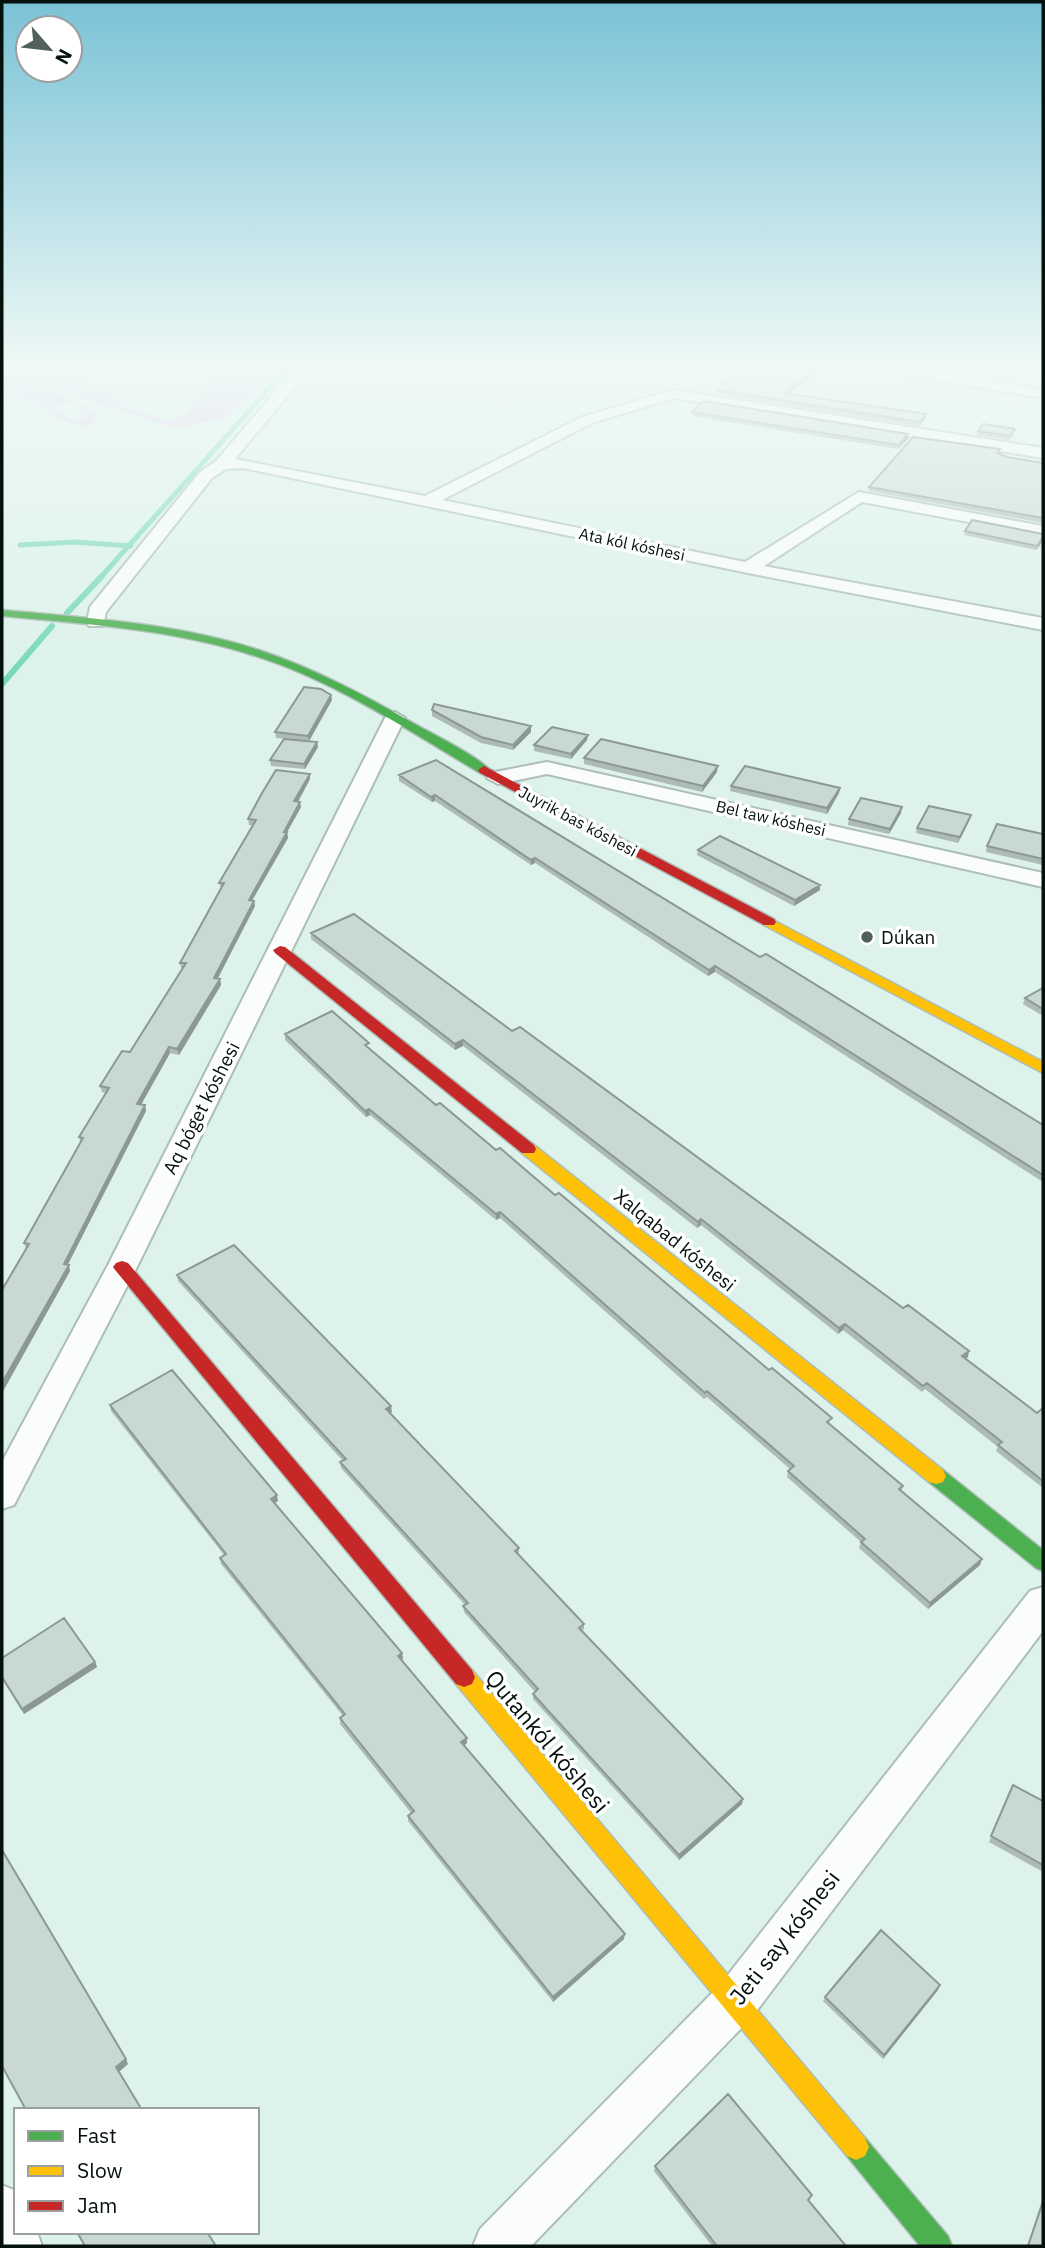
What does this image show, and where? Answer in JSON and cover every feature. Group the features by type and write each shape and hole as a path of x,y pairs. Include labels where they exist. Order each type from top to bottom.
{"street":[{"path":"96,622 97,611 206,475 215,469"},
{"name":"Ata kól kóshesi","path":"271,469 748,568 1043,624"},
{"path":"425,502 490,469"},
{"path":"748,568 859,497 1043,531"},
{"name":"Juyrik bas kóshesi","path":"2,613 96,622 204,639 289,664 395,718 498,778 1043,1068"},
{"name":"Aq bóget kóshesi","path":"2,1495 122,1267 395,718"},
{"name":"Bel taw kóshesi","path":"498,778 547,768 1043,880"},
{"name":"Xalqabad kóshesi","path":"280,950 1043,1562"},
{"name":"Qutankól kóshesi","path":"122,1267 938,2246"},
{"name":"Jeti say kóshesi","path":"496,2246 736,2001 1043,1603"},
{"path":"2,2209 18,2246"}],"building":[{"path":"885,469 1043,469 1043,518 869,487"},
{"path":"972,520 1043,534 1043,537 1037,546 965,531"},
{"path":"304,687 321,689 331,695 308,736 275,732"},
{"path":"434,704 531,726 513,745 481,737 432,710"},
{"path":"552,727 588,735 571,754 534,745"},
{"path":"284,739 317,742 304,764 270,760"},
{"path":"601,739 718,766 703,786 584,758"},
{"path":"436,760 760,957 766,954 1043,1125 1043,1175 715,966 709,970 535,858 531,860 435,795 431,797 399,775"},
{"path":"745,766 840,788 827,808 731,786"},
{"path":"276,770 310,774 294,801 300,802 284,832 287,832 249,900 254,901 214,978 220,979 177,1049 169,1047 137,1104 145,1105 64,1264 69,1265 2,1383 2,1290 29,1244 24,1243 83,1138 79,1137 109,1088 100,1086 122,1051 130,1052 186,963 180,963 224,883 219,883 256,820 248,819"},
{"path":"861,798 902,807 890,829 849,819"},
{"path":"929,806 971,815 960,837 917,828"},
{"path":"997,824 1043,834 1043,859 987,846"},
{"path":"720,836 820,885 795,900 698,850"},
{"path":"354,914 512,1031 520,1027 903,1308 908,1305 969,1351 962,1356 1037,1413 1043,1408 1043,1481 998,1445 1002,1442 927,1383 923,1386 845,1324 839,1328 701,1219 698,1222 463,1040 455,1044 311,933"},
{"path":"1043,988 1043,1009 1025,998"},
{"path":"332,1011 369,1043 365,1045 436,1105 440,1103 496,1150 500,1148 555,1195 559,1193 769,1370 772,1368 832,1418 827,1422 903,1486 899,1489 982,1559 930,1603 861,1542 865,1539 788,1471 794,1466 707,1391 705,1393 500,1212 496,1214 369,1109 365,1111 285,1034"},
{"path":"234,1245 391,1406 386,1409 519,1548 515,1551 584,1624 579,1628 743,1799 679,1855 533,1694 538,1689 463,1606 468,1603 340,1462 346,1459 177,1275"},
{"path":"172,1370 277,1495 271,1499 402,1653 398,1656 467,1738 461,1742 625,1934 553,1997 408,1816 414,1811 340,1718 345,1714 220,1558 226,1554 110,1405"},
{"path":"64,1618 95,1662 22,1709 2,1677 2,1658"},
{"path":"1013,1785 1043,1801 1043,1865 991,1836"},
{"path":"2,1850 126,2059 116,2067 141,2108 25,2108 2,2066"},
{"path":"881,1930 940,1985 884,2055 825,1997"},
{"path":"728,2094 812,2195 808,2200 846,2246 717,2246 655,2166"},
{"path":"1043,2202 1043,2246 1028,2246"},
{"path":"78,2234 208,2234 216,2246 85,2246"}],"waterway":[{"path":"129,546 197,469"},
{"path":"20,545 75,542 129,546"},
{"path":"100,578 129,546"},
{"path":"67,613 102,576"},
{"path":"2,684 52,626"}],"traffic: fast":[{"path":"2,613 147,628 254,652 339,687 484,770"},
{"path":"936,1476 1043,1562"},
{"path":"856,2147 938,2246"}],"traffic: slow":[{"path":"769,922 1043,1068"},
{"path":"528,1149 936,1476"},
{"path":"464,1677 856,2147"}],"traffic: jam":[{"path":"484,770 769,922"},
{"path":"280,950 528,1149"},
{"path":"122,1267 464,1677"}],"place":[{"name":"Dúkan","path":"867,937"}]}
